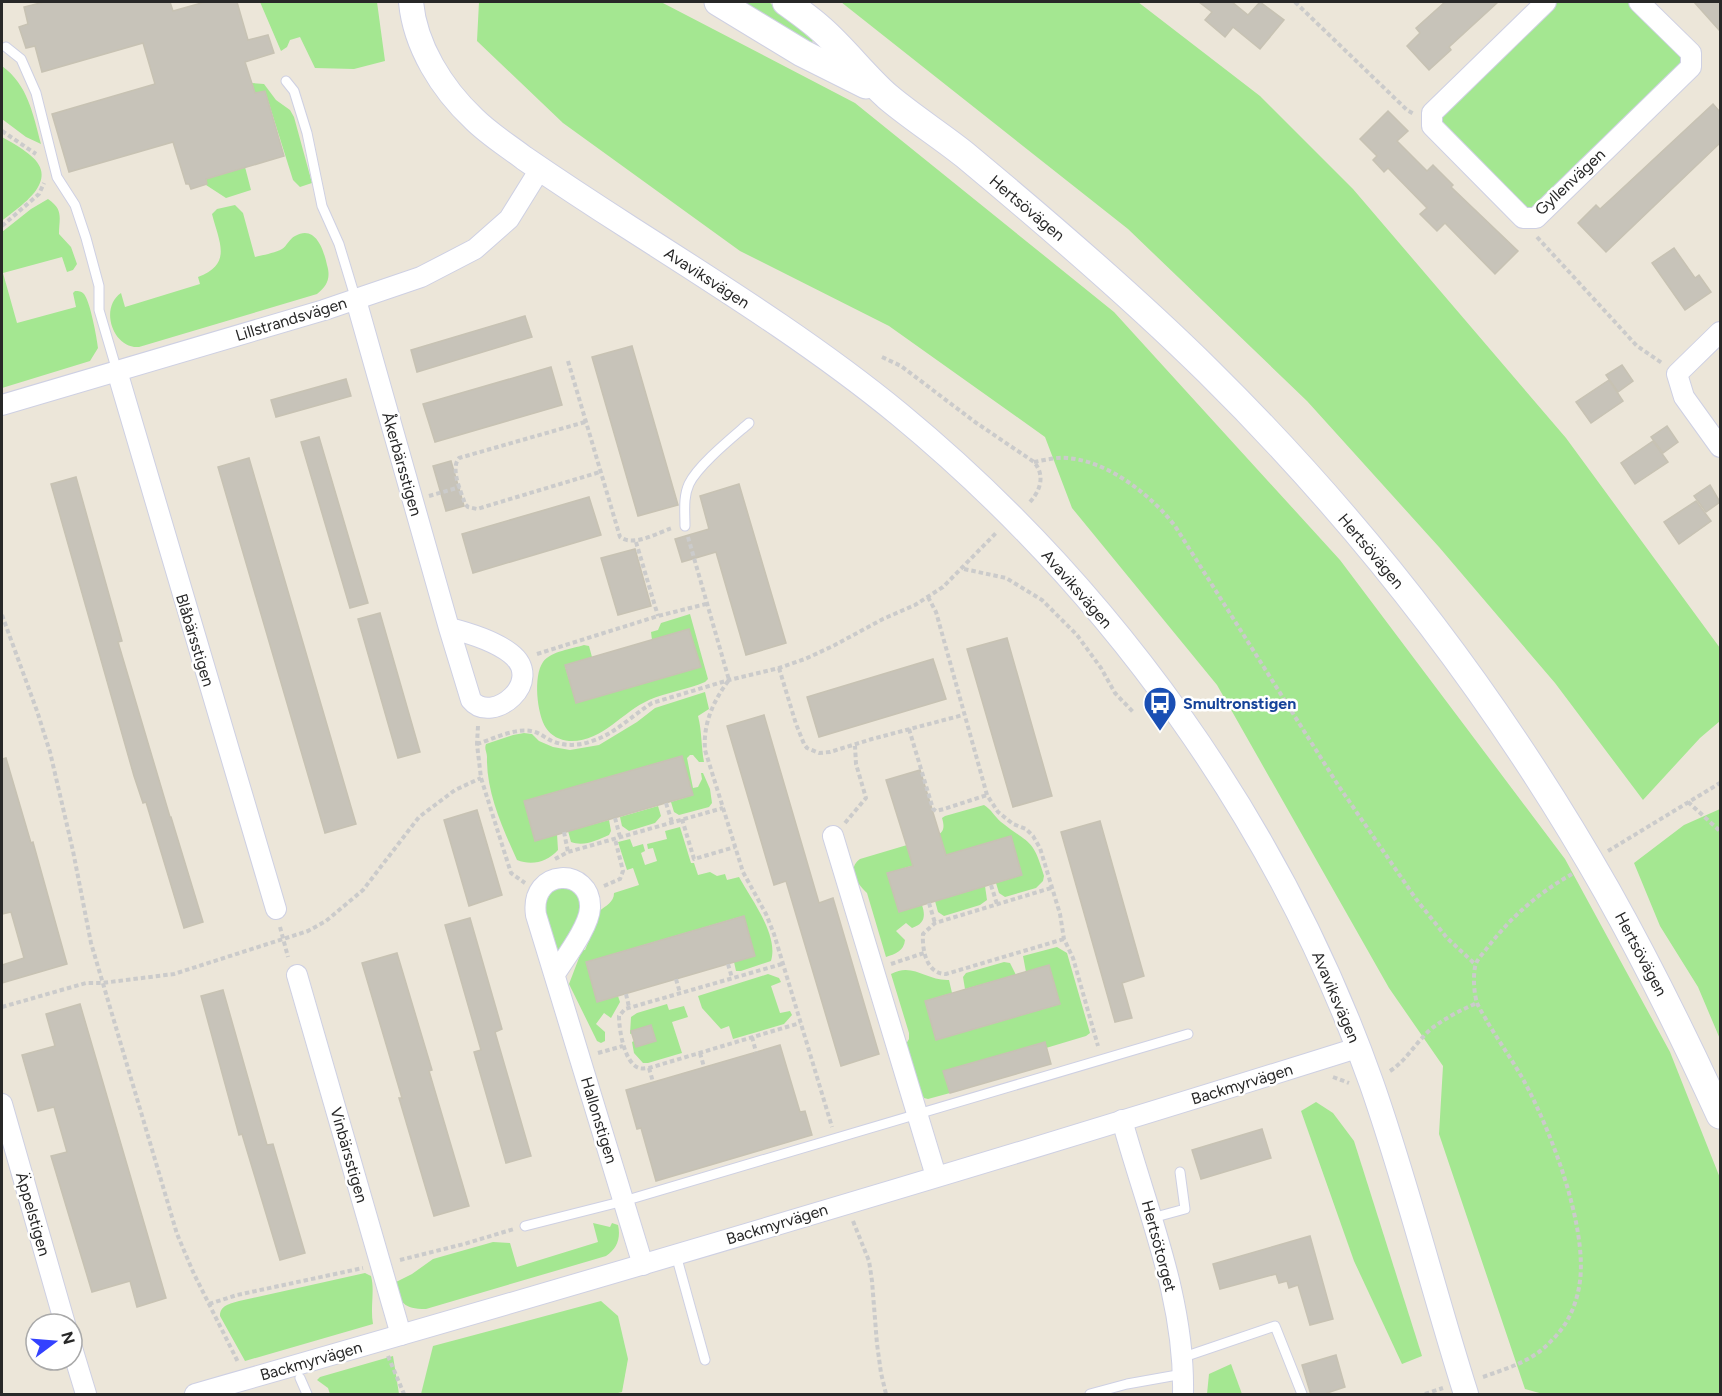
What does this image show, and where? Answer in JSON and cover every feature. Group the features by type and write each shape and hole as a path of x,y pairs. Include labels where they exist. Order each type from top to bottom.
{"main road":[{"name":"Hertsövägen","path":"718,2 802,53 887,96"},
{"name":"Hertsövägen","path":"786,2 820,28 887,96 961,152 1118,287 1208,371 1334,507 1399,585 1469,677 1512,740 1605,888 1664,996 1720,1115"}],"street":[{"name":"Avaviksvägen","path":"411,2 420,42 432,66 470,116 540,169 738,298 870,392 955,462 1049,555 1084,594 1160,690 1237,802 1304,924 1332,985 1370,1078 1472,1387"},
{"path":"1432,126 1432,113 1546,2"},
{"name":"Gyllenvägen","path":"1432,126 1523,218 1536,218 1691,67 1691,53 1639,2"},
{"name":"Lillstrandsvägen","path":"2,405 356,300 421,277 475,249 509,219 540,169"},
{"name":"Åkerbärsstigen","path":"356,300 449,628 471,700 480,708"},
{"path":"1720,332 1677,374 1684,397 1720,447"},
{"name":"Blåbärsstigen","path":"117,371 276,909"},
{"path":"449,628 467,633 511,653 519,664 523,677 522,685 513,698 490,708 480,708"},
{"path":"833,836 936,1176"},
{"path":"543,887 559,879 571,879 581,884 588,894 590,909 585,923 555,974"},
{"name":"Hallonstigen","path":"543,887 534,902 536,915 643,1264"},
{"name":"Vinbärsstigen","path":"297,975 380,1264 392,1338"},
{"name":"Backmyrvägen","path":"195,1395 676,1255 1357,1048"},
{"name":"Äppelstigen","path":"2,1104 62,1312"},
{"name":"Hertsötorget","path":"1122,1120 1169,1276 1178,1323 1183,1395"},
{"path":"79,1372 86,1395"}],"lane":[{"path":"6,47 21,59 33,85 57,177 75,205 99,286 99,310 117,371"},
{"path":"286,81 294,91 307,133 322,206 339,244 356,300"},
{"path":"685,526 685,501 690,483 713,455 749,423"},
{"path":"525,1226 624,1201 1188,1034"},
{"path":"1152,1218 1185,1209 1180,1172"},
{"path":"676,1255 705,1360"},
{"path":"1090,1395 1182,1366 1275,1326 1302,1395"},
{"path":"300,1378 307,1395"},
{"path":"1126,1395 1127,1384"}],"path":[{"path":"1295,2 1407,110 1432,126"},
{"path":"2,131 30,149 40,160"},
{"path":"2,226 39,194 45,175"},
{"path":"1523,218 1543,244 1638,346 1677,374"},
{"path":"882,357 901,366 975,422 1034,462 1040,471 1041,484 1038,493 1027,506"},
{"path":"568,361 620,537 623,540 636,542 674,527 685,526 729,680"},
{"path":"585,422 459,458 455,469 465,504 477,509 600,472"},
{"path":"1034,462 1068,458 1096,465 1142,492 1162,510 1175,526 1338,784 1416,900 1447,938 1475,964"},
{"path":"413,501 460,487"},
{"path":"477,744 525,731 536,732 553,742 565,744 588,742 611,734 652,703 806,659 928,597 963,569 997,532"},
{"path":"636,542 658,616"},
{"path":"963,569 1006,578 1042,600 1077,635 1101,668 1115,693 1133,712"},
{"path":"928,597 936,612 987,795 998,812 1033,836 1046,864 1050,888 1060,914 1064,939 1073,958 1102,1059"},
{"path":"519,664 529,657 658,616 706,604"},
{"path":"2,615 50,752 74,851 91,943 177,1234 238,1362"},
{"path":"779,668 796,724 807,748 825,753 963,715"},
{"path":"729,680 716,699 709,715 704,736 705,750 743,872 766,914 835,1138"},
{"path":"480,708 477,744 481,778 511,873 543,887 553,860 568,852 723,808"},
{"path":"909,729 933,808 944,809 987,795"},
{"path":"833,836 866,798 856,764 855,746"},
{"path":"2,1007 86,983 162,976 314,928 342,909 376,875 419,817 454,790 481,778"},
{"path":"1607,852 1720,783"},
{"path":"1688,802 1720,831"},
{"path":"666,803 672,822"},
{"path":"615,818 620,837"},
{"path":"682,819 694,859 735,847"},
{"path":"564,832 568,852"},
{"path":"588,894 620,879 623,871 615,839"},
{"path":"1472,1387 1539,1353 1562,1329 1577,1297 1581,1271 1575,1223 1556,1156 1526,1084 1477,1003 1474,980 1475,964 1499,932 1522,908 1572,873"},
{"path":"991,885 997,904"},
{"path":"1050,888 935,923 922,934 924,953 932,969 940,974 946,974 1064,939"},
{"path":"929,903 935,923"},
{"path":"276,909 289,960 297,975"},
{"path":"874,968 924,953"},
{"path":"728,964 732,978"},
{"path":"782,964 629,1007 619,1016 623,1046 632,1064 639,1068 649,1068 800,1023"},
{"path":"676,979 680,993"},
{"path":"626,994 629,1007"},
{"path":"752,1037 756,1052"},
{"path":"580,1059 623,1046"},
{"path":"700,1053 704,1067"},
{"path":"649,1068 653,1082"},
{"path":"851,1215 869,1261 877,1344 886,1395"},
{"path":"209,1304 237,1295 464,1244 525,1226"},
{"path":"392,1338 404,1395"},
{"path":"1425,1395 1443,1388"}],"green space":[{"path":"260,2 377,2 385,61 354,69 315,68 300,37 290,40 287,47 281,51"},
{"path":"479,2 661,2 855,103 1114,312 1340,560 1565,859 1670,1052 1720,1178 1720,1394 1543,1394 1525,1389 1439,1134 1443,1066 1389,988 1217,685 1072,508 1045,437 889,326 740,251 563,123 477,41"},
{"path":"739,2 769,2 813,41 811,43"},
{"path":"841,2 1138,2 1260,96 1353,189 1566,438 1720,648 1720,721 1700,738 1643,800 1555,683 1439,547 1307,401 1128,229"},
{"path":"1549,2 1640,2 1691,55 1524,219 1434,113"},
{"path":"2,66 24,91 41,144 26,137 2,119"},
{"path":"252,83 264,84 276,100 290,110 294,117 312,183 300,187 293,180 265,91 249,95"},
{"path":"2,137 30,155 39,165 42,174 35,192 2,221"},
{"path":"245,167 251,190 226,198 206,185 206,179"},
{"path":"48,199 59,211 59,234 71,247 77,264 73,270 67,272 62,257 3,273 17,323 76,307 73,293 80,291 89,304 98,348 90,361 2,388 2,232"},
{"path":"235,205 243,213 255,257 282,249 293,237 302,233 314,236 326,259 328,270 328,278 323,288 317,294 139,347 122,342 116,335 110,317 114,300 121,293 125,307 200,284 198,277 209,272 220,259 220,243 212,214 217,209"},
{"path":"690,614 708,679 705,682 649,700 591,737 569,741 562,740 548,731 540,714 537,695 540,668 547,658 562,651 584,645 589,646 592,657 565,666 576,703 700,667 689,629 652,640 651,632 658,630 661,623"},
{"path":"705,692 709,709 698,716 704,762 699,762 693,755 687,758 693,788 698,787 702,779 701,773 703,773 710,789 712,803 709,807 679,815 674,812 671,802 693,795 682,756 524,801 535,840 557,834 558,850 539,862 528,863 517,860 492,797 487,770 486,744 524,733 532,734 539,741 553,747 570,750 599,745 655,708"},
{"path":"984,805 1033,848 1044,876 1043,881 1036,888 1005,897 999,893 996,883 1022,875 1011,836 888,873 899,912 922,905 924,916 916,926 912,928 906,923 896,931 905,940 903,947 893,955 886,957 867,893 855,877 856,863 860,859 934,837 943,830 942,818 945,816"},
{"path":"658,806 661,816 655,823 629,831 622,826 620,817"},
{"path":"1720,809 1720,1039 1698,987 1660,926 1634,863 1684,825"},
{"path":"609,820 611,831 609,835 586,843 571,842 568,831"},
{"path":"680,827 691,863 694,863 698,875 710,872 717,876 725,874 727,880 739,877 768,929 771,940 771,961 736,971 734,962 755,956 743,916 586,962 597,1002 618,996 620,1002 611,1018 604,1013 596,1024 605,1032 605,1041 601,1043 597,1041 569,984 582,950 585,950 597,922 599,911 611,901 614,893 639,885 633,868 627,870 618,842 630,839 633,847 643,844 645,851 641,853 645,865 657,861 653,848 648,849 647,844 667,839 665,831"},
{"path":"985,886 987,900 980,905 944,916 938,912 935,901"},
{"path":"559,887 571,890 583,906 563,951 558,951 544,906 551,892"},
{"path":"1057,947 1067,953 1090,1033 1046,1048 944,1072 950,1093 924,1098 918,1089 906,1044 909,1033 891,974 906,970 941,980 949,980 952,993 925,1001 936,1040 1060,1004 1049,965 1026,972 1023,956"},
{"path":"1004,962 1010,963 1016,975 965,989 963,977 966,973"},
{"path":"768,974 779,978 781,982 771,986 780,1013 790,1011 792,1015 784,1024 733,1039 729,1026 721,1029 702,1008 698,996"},
{"path":"667,1004 669,1010 684,1006 688,1017 672,1022 682,1053 643,1063 634,1053 632,1042 634,1041 636,1047 655,1041 651,1025 632,1031 630,1034 631,1017"},
{"path":"1316,1102 1333,1113 1354,1141 1422,1356 1402,1364 1354,1261 1301,1111"},
{"path":"593,1223 610,1227 612,1223 618,1225 617,1243 606,1256 426,1309 412,1308 404,1303 394,1283 433,1259 493,1242 510,1243 517,1267 598,1242"},
{"path":"365,1273 371,1276 372,1281 373,1324 245,1361 220,1316 224,1307 239,1301"},
{"path":"601,1301 618,1316 628,1359 622,1392 614,1394 421,1394 433,1346"},
{"path":"393,1356 399,1394 330,1394 328,1388 317,1380 320,1377"},
{"path":"1231,1364 1242,1394 1207,1394 1209,1374"}],"building":[{"path":"44,2 170,2 173,11 205,2 237,2 248,40 268,35 274,53 245,62 255,93 265,91 284,156 206,179 207,184 191,189 189,184 186,184 173,142 69,172 52,114 155,84 143,43 42,72 35,46 26,48 19,27 28,24 24,7"},
{"path":"1199,2 1232,2 1248,15 1260,2 1284,20 1260,49 1233,27 1225,37 1205,20 1212,12"},
{"path":"1445,2 1498,2 1449,47 1451,50 1429,70 1407,46 1420,33 1416,28"},
{"path":"1694,2 1720,2 1720,31"},
{"path":"1713,104 1720,112 1720,143 1606,252 1578,223 1596,205 1600,209"},
{"path":"1388,111 1408,131 1397,141 1427,171 1433,165 1453,185 1451,187 1518,251 1495,274 1445,223 1437,231 1420,214 1427,208 1388,168 1384,172 1373,160 1377,156 1360,139"},
{"path":"1674,248 1695,278 1699,275 1711,292 1685,310 1652,263"},
{"path":"525,316 532,337 417,372 411,350"},
{"path":"632,346 678,505 638,516 592,357"},
{"path":"1622,365 1633,381 1618,392 1606,375"},
{"path":"551,367 562,405 435,442 423,404"},
{"path":"346,379 351,396 276,417 271,400"},
{"path":"1609,380 1623,401 1591,423 1576,402"},
{"path":"1667,426 1678,442 1663,453 1651,437"},
{"path":"319,437 368,603 350,608 301,442"},
{"path":"1653,441 1668,462 1635,484 1621,463"},
{"path":"249,458 356,824 325,833 218,467"},
{"path":"451,461 464,506 446,511 433,466"},
{"path":"76,477 122,641 118,642 203,922 184,928 146,802 143,803 134,776 51,484"},
{"path":"739,484 786,643 746,655 716,552 682,562 675,539 709,529 700,496"},
{"path":"1710,485 1720,502 1706,512 1694,496"},
{"path":"589,497 601,535 473,573 462,534"},
{"path":"1696,501 1711,521 1679,544 1664,522"},
{"path":"635,549 651,606 618,615 601,558"},
{"path":"380,613 420,752 398,758 358,619"},
{"path":"689,629 701,667 576,703 565,665"},
{"path":"1007,638 1052,796 1013,807 967,649"},
{"path":"933,659 946,699 819,737 807,697"},
{"path":"764,715 819,903 833,898 879,1054 841,1066 786,881 774,885 727,726"},
{"path":"682,756 693,795 535,841 524,801"},
{"path":"6,758 31,843 33,842 67,964 2,983 2,965 24,958 11,912 2,914 2,759"},
{"path":"920,770 946,855 1011,836 1022,875 899,912 887,873 913,866 886,780"},
{"path":"477,810 502,895 469,906 444,820"},
{"path":"1100,821 1144,976 1122,983 1132,1018 1115,1022 1061,832"},
{"path":"744,916 755,956 597,1002 586,962"},
{"path":"470,918 502,1029 495,1032 531,1156 506,1163 474,1052 481,1050 445,925"},
{"path":"397,953 469,1206 434,1216 362,963"},
{"path":"1049,965 1060,1004 936,1040 925,1001"},
{"path":"223,990 267,1145 273,1144 305,1253 280,1260 242,1134 239,1135 201,996"},
{"path":"80,1004 166,1298 137,1307 130,1281 92,1292 51,1156 67,1152 54,1107 38,1111 22,1055 55,1046 46,1014"},
{"path":"651,1025 656,1041 636,1047 631,1031"},
{"path":"1045,1042 1051,1064 950,1093 943,1071"},
{"path":"780,1045 800,1112 805,1111 812,1135 656,1181 641,1128 637,1129 626,1090"},
{"path":"1262,1129 1271,1158 1201,1179 1192,1150"},
{"path":"1310,1236 1333,1319 1310,1325 1298,1285 1289,1288 1287,1281 1279,1283 1276,1274 1220,1289 1213,1264"},
{"path":"1336,1355 1345,1387 1321,1395 1311,1395 1302,1365"}],"place":[{"name":"Smultronstigen","path":"1160,732"}]}
